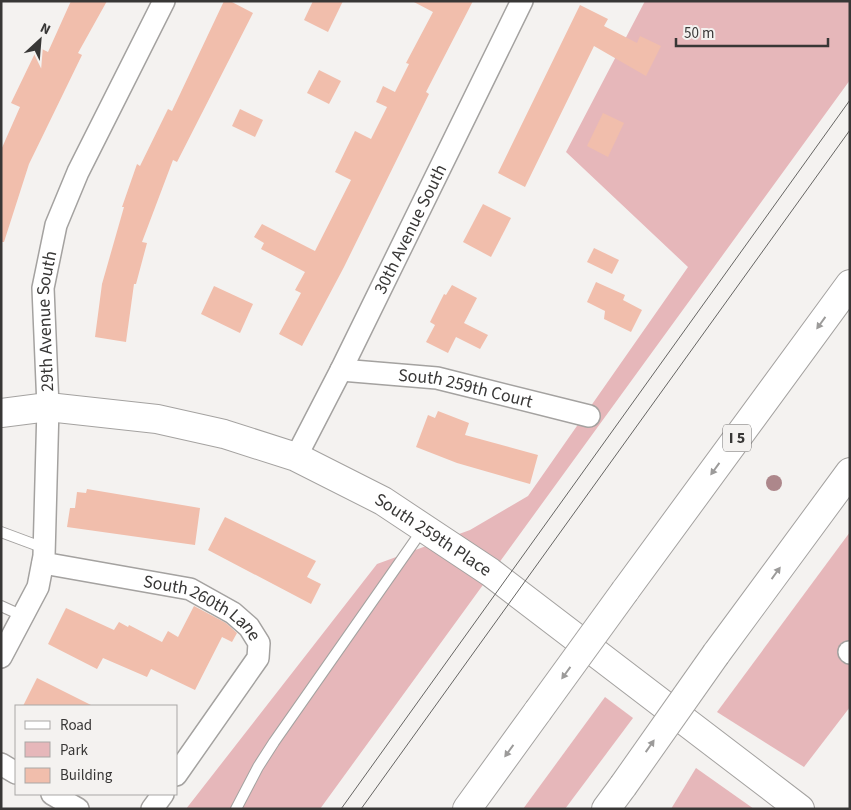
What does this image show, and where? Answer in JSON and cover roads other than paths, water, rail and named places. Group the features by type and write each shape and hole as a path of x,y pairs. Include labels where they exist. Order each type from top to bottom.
{"main road":[{"name":"I 5","path":"467,809 850,284"},
{"name":"South 259th Place","path":"1,413 48,407 157,420 224,434 296,457 383,501 490,572 800,809"},
{"path":"606,809 716,654 850,472"}],"street":[{"name":"29th Avenue South","path":"1,657 38,587 43,556 48,407 43,288 56,224 78,172 164,1"},
{"name":"30th Avenue South","path":"296,457 341,370 522,1"},
{"name":"South 259th Court","path":"341,370 437,378 589,416"},
{"name":"South 260th Lane","path":"43,556 190,589 233,613 249,627 260,643 258,658 178,771"},
{"path":"1,764 15,772"},
{"path":"54,795 78,809"},
{"path":"152,809 162,795"}],"lane":[{"path":"236,809 258,767 274,742 424,528"},
{"path":"1,532 43,556"},
{"path":"1,606 23,616"}],"tram line":[{"path":"341,809 850,100"},
{"path":"361,809 850,130"}]}
